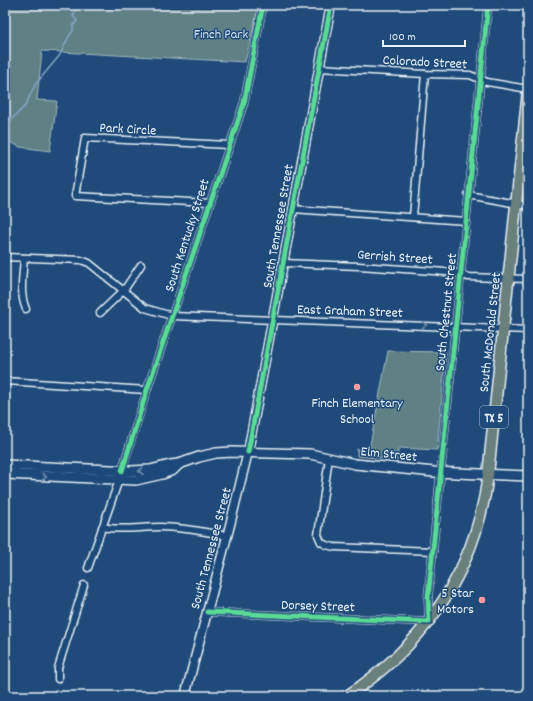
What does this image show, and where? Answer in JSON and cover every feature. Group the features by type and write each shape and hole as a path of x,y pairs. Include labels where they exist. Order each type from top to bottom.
{"main road":[{"name":"South McDonald Street","path":"347,696 391,662 414,640 429,622 453,586 469,552 481,516 488,475 528,90"},
{"name":"Elm Street","path":"179,464 210,454 248,452 305,454 355,464 442,473 528,476"},
{"path":"5,465 122,471 150,470 170,464 179,464"},
{"path":"5,474 136,480 156,476 173,470 179,464"}],"street":[{"name":"South Kentucky Street","path":"88,568 119,480 209,203 244,103 263,5"},
{"name":"South Tennessee Street","path":"185,696 228,536 248,452 331,5"},
{"name":"South Chestnut Street","path":"429,622 428,606 433,551 488,5"},
{"name":"Colorado Street","path":"319,68 470,75 488,82 528,90"},
{"path":"413,217 425,74"},
{"name":"Park Circle","path":"209,203 75,196 85,138 229,146"},
{"path":"468,195 528,206"},
{"path":"292,209 466,221"},
{"name":"East Graham Street","path":"5,257 81,260 95,267 145,308 172,316 528,330"},
{"path":"24,258 22,294 26,310"},
{"name":"Gerrish Street","path":"283,262 433,270 456,273 468,277 528,279"},
{"path":"100,313 124,290 141,265"},
{"path":"5,381 147,390"},
{"path":"329,458 318,535 321,542 334,547 433,551"},
{"path":"102,527 119,529 152,527 178,528 228,536"},
{"path":"58,679 58,668 84,584"},
{"name":"Dorsey Street","path":"207,612 429,622"}],"green space":[{"name":"Finch Park","path":"5,5 259,5 245,62 42,51 37,100 57,101 50,151 20,147 5,140"},
{"path":"388,351 446,352 437,450 398,448 398,460 357,456 357,449 369,450"}],"waterway":[{"path":"5,129 25,106 35,85 60,55 73,31 73,26 77,21 73,16 78,5"}],"cycle path":[{"path":"122,471 147,390 244,103 263,5"},
{"path":"248,452 331,5"},
{"path":"207,612 429,622 428,598 488,5"}],"place":[{"name":"Finch Elementary School","path":"357,387"},
{"name":"5 Star Motors","path":"482,600"}]}
